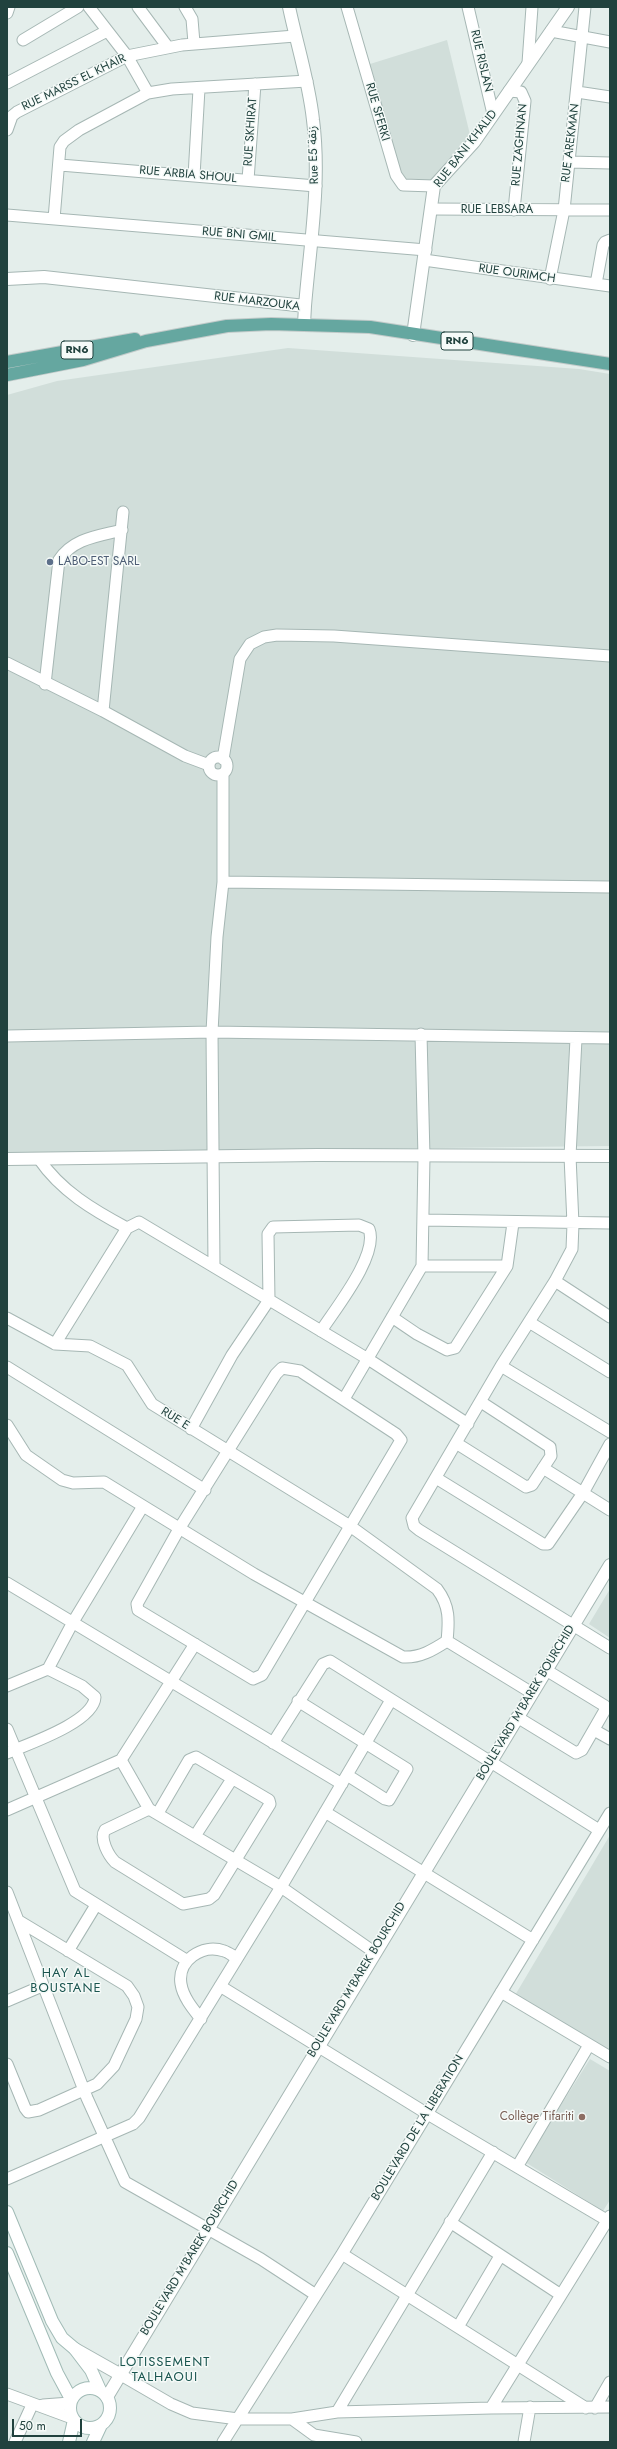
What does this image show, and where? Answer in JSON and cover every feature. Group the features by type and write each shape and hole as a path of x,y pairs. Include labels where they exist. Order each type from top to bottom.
{"main road":[{"name":"RUE MARZOUKA","path":"304,324 370,327 413,335 610,364"},
{"name":"RN6","path":"7,375 90,358 146,341 227,326 304,324"},
{"name":"RN6","path":"7,362 132,339 146,341"}],"street":[{"path":"7,13 9,7"},
{"path":"23,40 78,7"},
{"path":"89,7 127,56 148,93"},
{"path":"138,7 167,46"},
{"path":"185,7 192,19 194,43"},
{"name":"Rue E5 زنقة","path":"289,7 307,81 314,127 316,186 305,306"},
{"name":"RUE SFERKI","path":"347,7 396,175 404,185 434,186"},
{"name":"RUE RISLAN","path":"468,7 493,114"},
{"path":"528,63 532,7"},
{"name":"RUE BANI KHALID","path":"413,335 434,186 462,157 568,7"},
{"name":"RUE AREKMAN","path":"550,279 564,210 585,7"},
{"path":"7,83 107,31"},
{"path":"551,31 610,42"},
{"name":"RUE MARSS EL KHAIR","path":"7,130 9,113 127,56 167,46 295,36"},
{"path":"54,219 60,165 60,147 70,135 148,93 307,81"},
{"name":"RUE SKHIRAT","path":"248,180 255,84"},
{"path":"194,176 200,89"},
{"name":"RUE ZAGHNAN","path":"509,91 521,92 525,101 514,210"},
{"path":"577,92 610,97"},
{"path":"569,162 610,163"},
{"name":"RUE ARBIA SHOUL","path":"60,165 316,186"},
{"name":"RUE LEBSARA","path":"431,209 610,210"},
{"name":"RUE BNI GMIL","path":"7,215 311,241 425,255"},
{"path":"596,284 603,245 605,242 610,240"},
{"name":"RUE OURIMCH","path":"425,255 550,279 610,286"},
{"name":"RUE MARZOUKA","path":"7,279 44,278 305,306 304,324"},
{"path":"103,711 123,512"},
{"path":"45,684 60,560 67,548 83,540 122,530"},
{"path":"214,1266 212,1032 217,937 223,882 223,775 228,768 224,759 240,659 250,644 264,637 277,635 334,636 610,656"},
{"path":"7,663 45,684 103,711 185,756 209,765 213,774 223,775"},
{"path":"209,765 213,758 224,759"},
{"path":"223,882 610,886"},
{"path":"7,1036 212,1032 421,1034 576,1039 610,1038"},
{"path":"344,1400 422,1266 424,1157 421,1034"},
{"path":"576,1039 570,1156 573,1246 555,1281 501,1366 413,1516 414,1526 610,1648"},
{"path":"7,1159 214,1158 317,1155 424,1157 610,1156"},
{"path":"39,1159 59,1185 98,1212 127,1228"},
{"path":"424,1220 573,1224 610,1223"},
{"path":"56,1344 127,1228 134,1223 143,1224 368,1359 468,1424"},
{"path":"392,1317 442,1348 446,1350 453,1349 507,1266 513,1223"},
{"path":"191,1429 232,1355 269,1300 268,1234 272,1228 284,1226 366,1226 370,1233 370,1242 364,1263 320,1331"},
{"path":"422,1266 507,1266"},
{"path":"555,1281 610,1317"},
{"name":"RUE E","path":"7,1318 56,1344 90,1346 127,1365 152,1404 350,1526 437,1589 444,1598 448,1609 447,1641"},
{"path":"529,1322 610,1372"},
{"path":"501,1366 610,1432"},
{"path":"7,1367 205,1490"},
{"path":"282,1368 300,1371 344,1400 396,1434 401,1440 306,1603 262,1675 256,1679 249,1678 138,1610 138,1599 179,1529 205,1490 276,1374 282,1368"},
{"path":"456,1443 526,1487 532,1485 544,1468 552,1453 550,1447 481,1402"},
{"path":"7,1425 26,1455 62,1480 72,1483 104,1482 179,1529 306,1603 403,1657 412,1658 423,1654 447,1641 532,1693"},
{"path":"436,1478 546,1545 553,1539 583,1493 610,1444"},
{"path":"544,1468 610,1510"},
{"path":"7,1686 48,1669 73,1622 142,1506"},
{"name":"BOULEVARD M'BAREK BOURCHID","path":"104,2393 120,2375 421,1874 610,1565"},
{"path":"7,1583 273,1743 385,1799 393,1797 407,1771 407,1768 298,1701"},
{"path":"7,1810 121,1760 172,1682 194,1644"},
{"path":"273,1743 298,1701 323,1664 328,1660 599,1830"},
{"path":"11,1751 78,1721 88,1713 94,1703 94,1696 92,1693 65,1676 48,1669"},
{"path":"517,1717 576,1753 582,1750 606,1710 605,1706 546,1670"},
{"path":"7,2179 133,2124 139,2118 281,1887 391,1700"},
{"path":"7,1729 11,1751 35,1799 75,1891 186,1960"},
{"path":"594,1730 610,1739"},
{"path":"192,1757 196,1757 269,1800 270,1804 236,1860 209,1900 180,1903 116,1862 110,1855 103,1837 105,1830 154,1811 192,1757"},
{"path":"121,1760 154,1811 281,1887 374,1952"},
{"path":"195,1836 232,1779"},
{"path":"325,1812 421,1874 533,1940"},
{"name":"BOULEVARD DE LA LIBERATION","path":"223,2442 342,2254 426,2113 610,1813"},
{"path":"7,1892 42,1986 103,2136 125,2182 260,2259 316,2295"},
{"path":"68,1951 96,1905"},
{"path":"7,2064 28,2112 39,2110 97,2084 114,2066 136,2019 138,2007 128,1986 19,1921"},
{"path":"201,2019 183,1993 180,1983 181,1972 186,1960 199,1952 211,1950 223,1950 237,1958"},
{"path":"7,2001 42,1986"},
{"path":"220,1986 516,2167 609,2219 517,2364 491,2408"},
{"path":"500,1992 610,2057"},
{"path":"516,2167 589,2045"},
{"path":"337,2412 406,2294 493,2152"},
{"path":"7,2212 52,2321 62,2338 75,2349 120,2375 171,2404 192,2413 238,2420 292,2418 337,2412 530,2407 610,2408"},
{"path":"450,2222 561,2295"},
{"path":"7,2253 10,2268 71,2401 73,2419 69,2442"},
{"path":"342,2254 590,2408"},
{"path":"458,2327 500,2256"},
{"path":"10,2268 27,2261"},
{"path":"75,2349 91,2370 104,2393 110,2412 101,2425 95,2442"},
{"path":"590,2408 610,2382"},
{"path":"33,2405 71,2401 84,2388 104,2393"},
{"path":"7,2394 73,2419 84,2427 101,2425"},
{"path":"15,2442 33,2405"},
{"path":"524,2442 530,2407"},
{"path":"292,2418 314,2435 356,2442"}],"shaded area":[{"path":"447,40 472,143 431,182 404,182 370,64"},
{"path":"288,348 579,369 610,374 610,1146 7,1153 7,395 57,381"},
{"path":"610,1589 610,1638 589,1624"},
{"path":"610,1835 610,2057 514,1997"},
{"name":"Collège Tifariti","path":"590,2059 610,2071 610,2200 603,2211 525,2162"}],"place":[{"name":"LABO-EST SARL","path":"50,562"},
{"name":"Collège Tifariti","path":"582,2117"}],"district":[{"name":"HAY AL BOUSTANE","path":"66,1982"},
{"name":"LOTISSEMENT TALHAOUI","path":"165,2370"}]}
